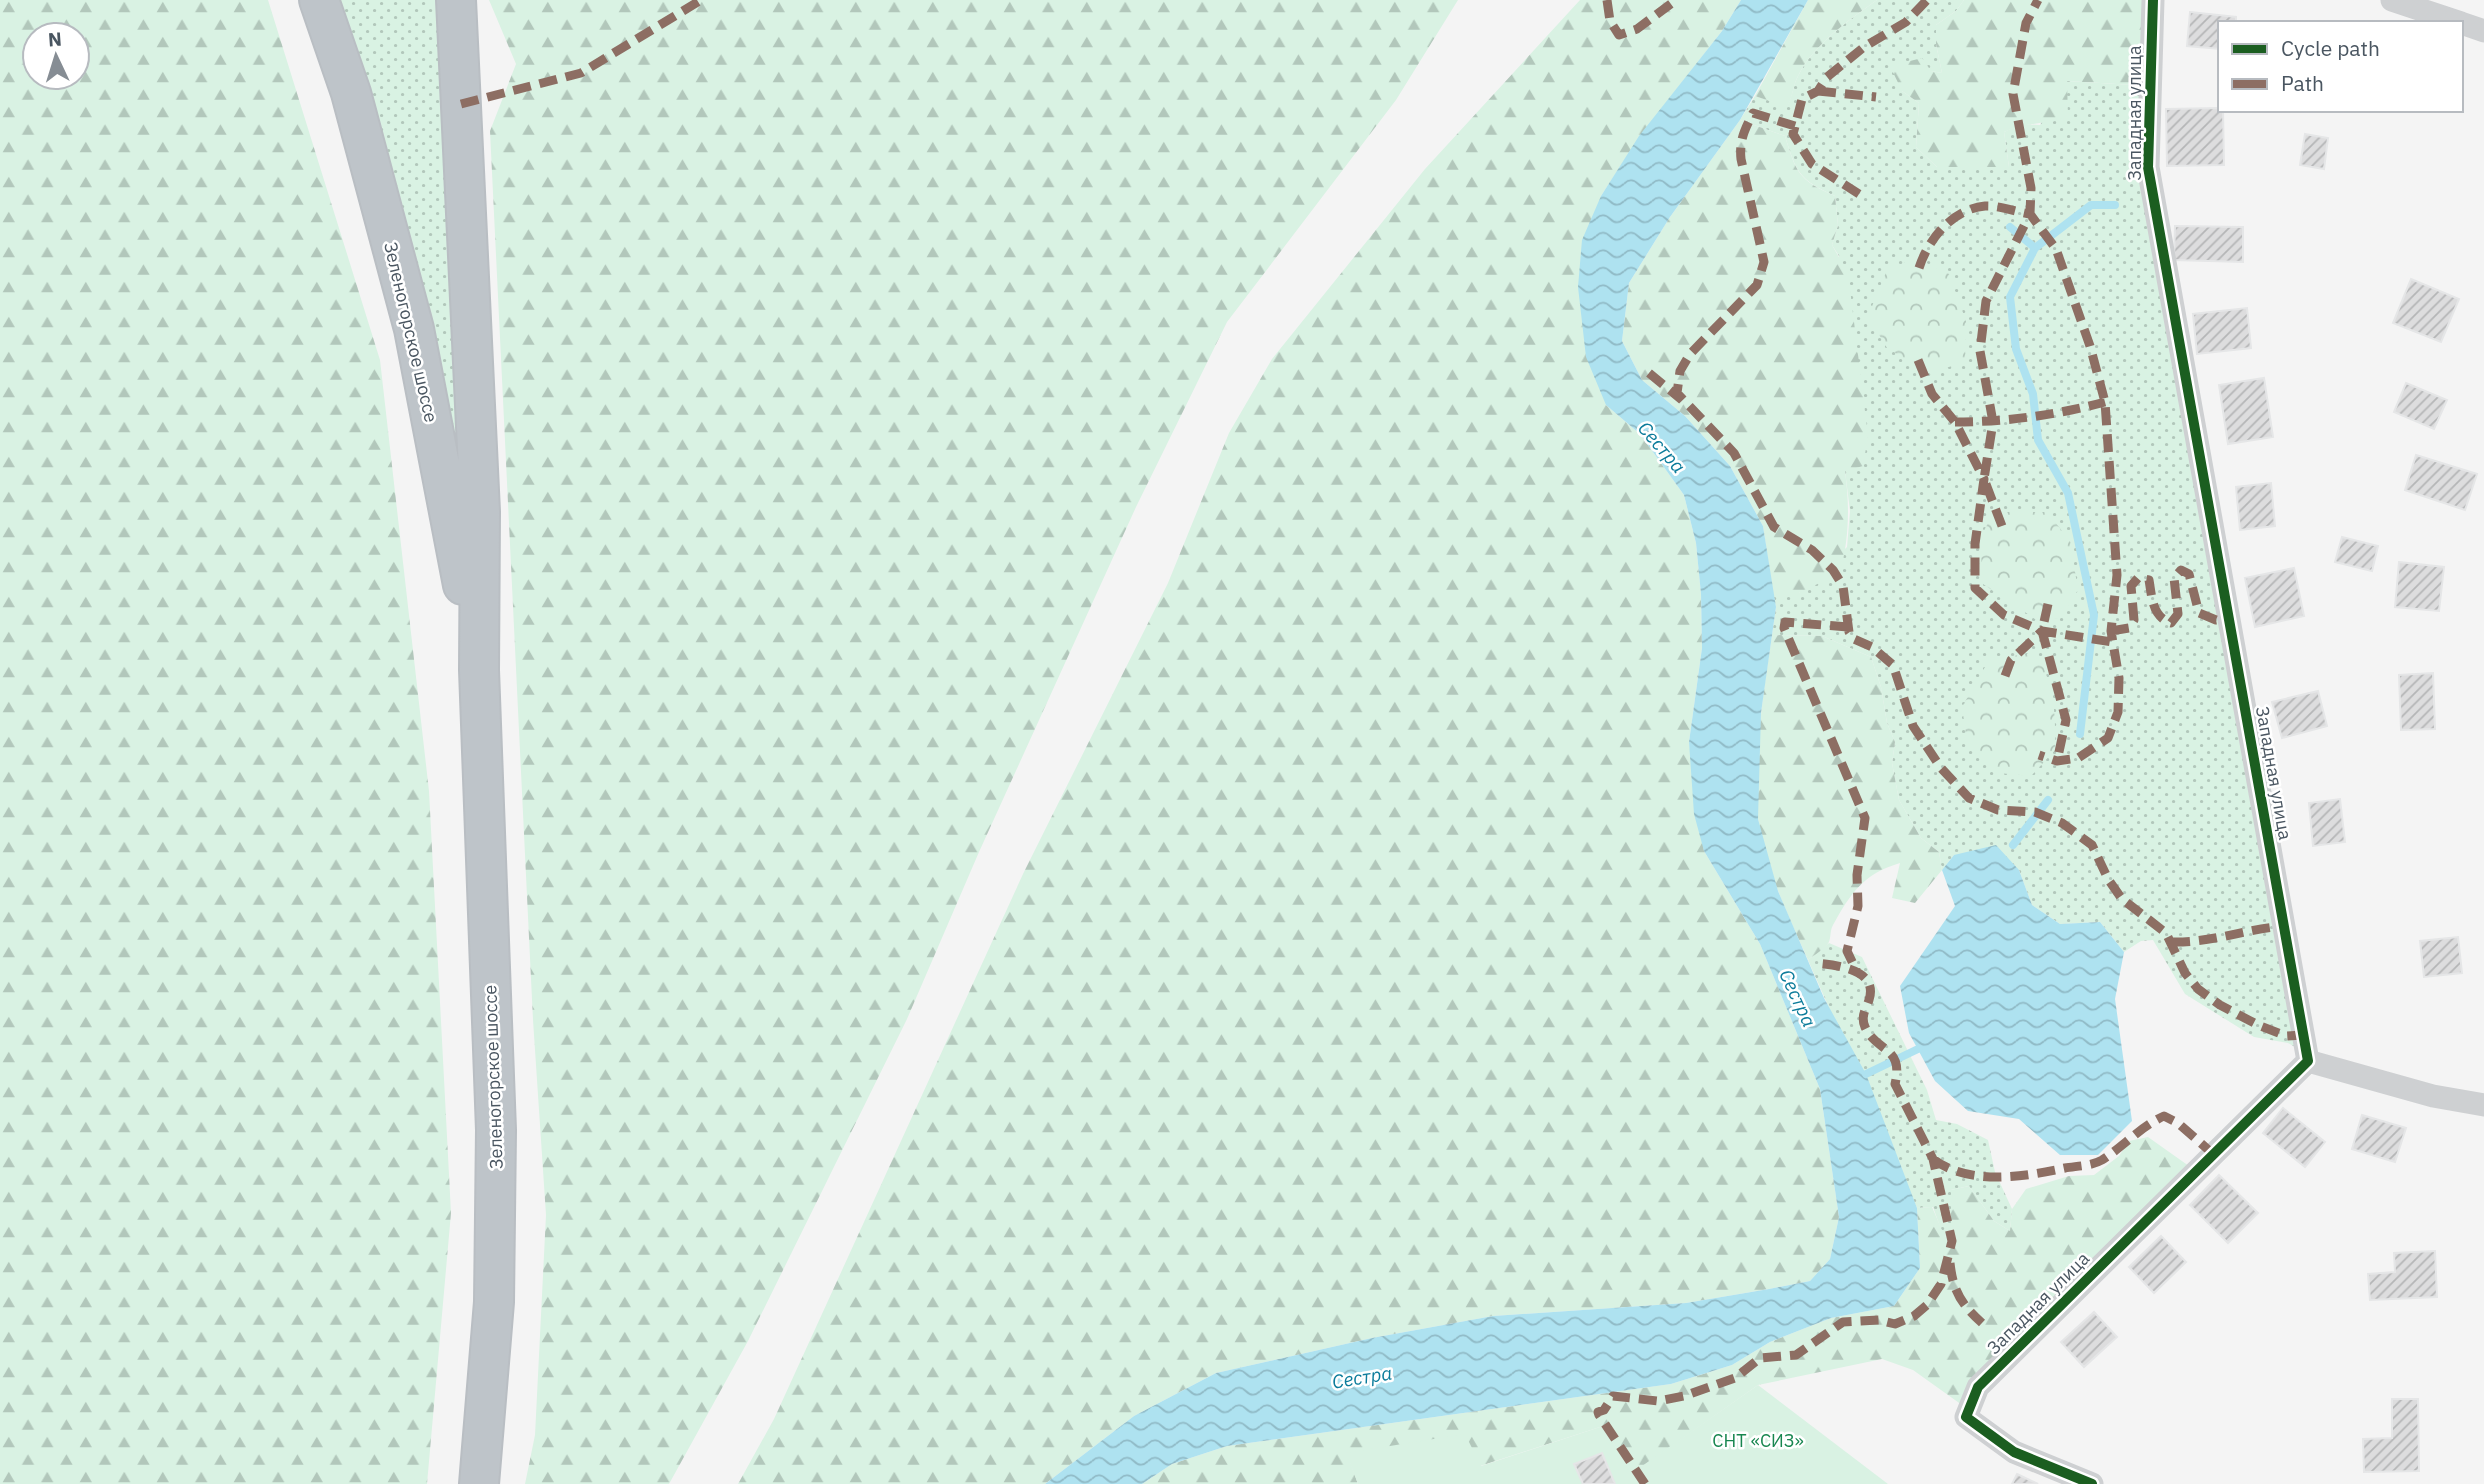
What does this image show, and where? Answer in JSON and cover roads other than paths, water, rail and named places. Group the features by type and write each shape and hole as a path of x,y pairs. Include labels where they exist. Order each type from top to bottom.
{"highway":[{"name":"Зеленогорское шоссе","path":"319,0 351,93 414,329 479,670"},
{"name":"Зеленогорское шоссе","path":"456,0 480,512 479,670 496,1130 494,1302 479,1484"}],"street":[{"name":"Западная улица","path":"2092,1484 2014,1452 1966,1417 1978,1387 2308,1061 2148,167 2153,0"},
{"path":"2392,0 2455,21"},
{"path":"2463,24 2484,31"},
{"path":"2308,1061 2433,1096 2484,1105"}],"water":[{"name":"Сестра","path":"1741,0 1808,0 1740,120 1670,217 1629,283 1622,341 1642,380 1685,416 1730,466 1763,526 1776,607 1761,713 1758,819 1778,891 1824,998 1866,1074 1917,1208 1920,1268 1894,1306 1831,1318 1770,1342 1732,1365 1671,1384 1227,1446 1172,1464 1142,1484 1045,1484 1134,1416 1216,1373 1372,1338 1493,1316 1686,1303 1769,1289 1810,1281 1830,1259 1839,1217 1820,1089 1760,944 1704,851 1694,814 1689,742 1702,648 1701,594 1696,543 1684,495 1640,434 1606,405 1586,357 1578,287 1582,240 1601,196 1639,136 1722,31"},
{"path":"1996,845 2019,870 2032,905 2060,924 2100,922 2124,952 2115,999 2132,1121 2098,1155 2060,1155 2019,1119 1968,1111 1935,1081 1909,1033 1900,986 1955,906 1942,870 1954,855"}],"waterway":[{"path":"2035,248 2091,205 2115,205"},
{"path":"2010,227 2035,248 2010,297 2016,349 2033,394 2038,440 2068,493 2094,615 2080,734"},
{"path":"2013,845 2048,800"},
{"path":"1866,1074 1918,1049"}],"park label":[{"name":"СНТ «СИЗ»","path":"1758,1440"}]}
